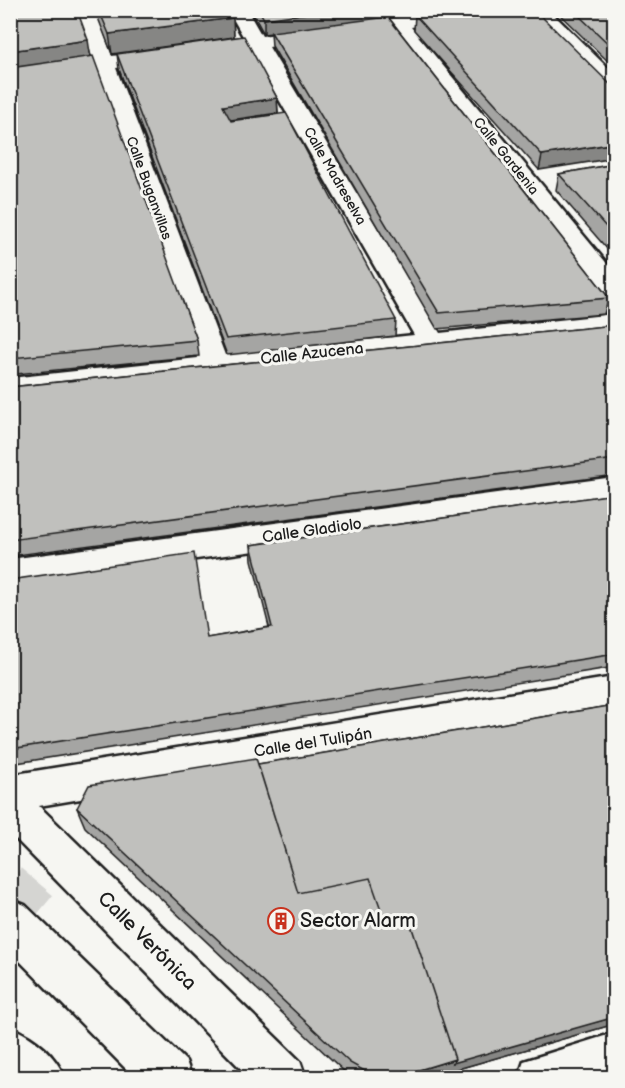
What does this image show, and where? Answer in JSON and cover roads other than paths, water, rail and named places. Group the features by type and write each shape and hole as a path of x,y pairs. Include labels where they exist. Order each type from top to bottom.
{"main road":[{"name":"Calle Buganvillas","path":"85,10 214,365"},
{"name":"Calle Madreselva","path":"237,10 432,342"},
{"path":"10,76 495,10"},
{"path":"538,10 615,85"},
{"name":"Calle Gardenia","path":"398,24 615,288"},
{"name":"Calle Azucena","path":"10,388 615,323"},
{"name":"Calle Gladiolo","path":"10,572 615,489"},
{"name":"Calle del Tulipán","path":"10,793 615,693"},
{"name":"Calle Verónica","path":"10,804 283,1077"},
{"path":"10,920 169,1077"},
{"path":"10,1050 42,1077"},
{"path":"541,1077 615,1056"}],"tunnel":[{"path":"10,914 60,854"}],"place":[{"name":"Sector Alarm","path":"281,921"}]}
